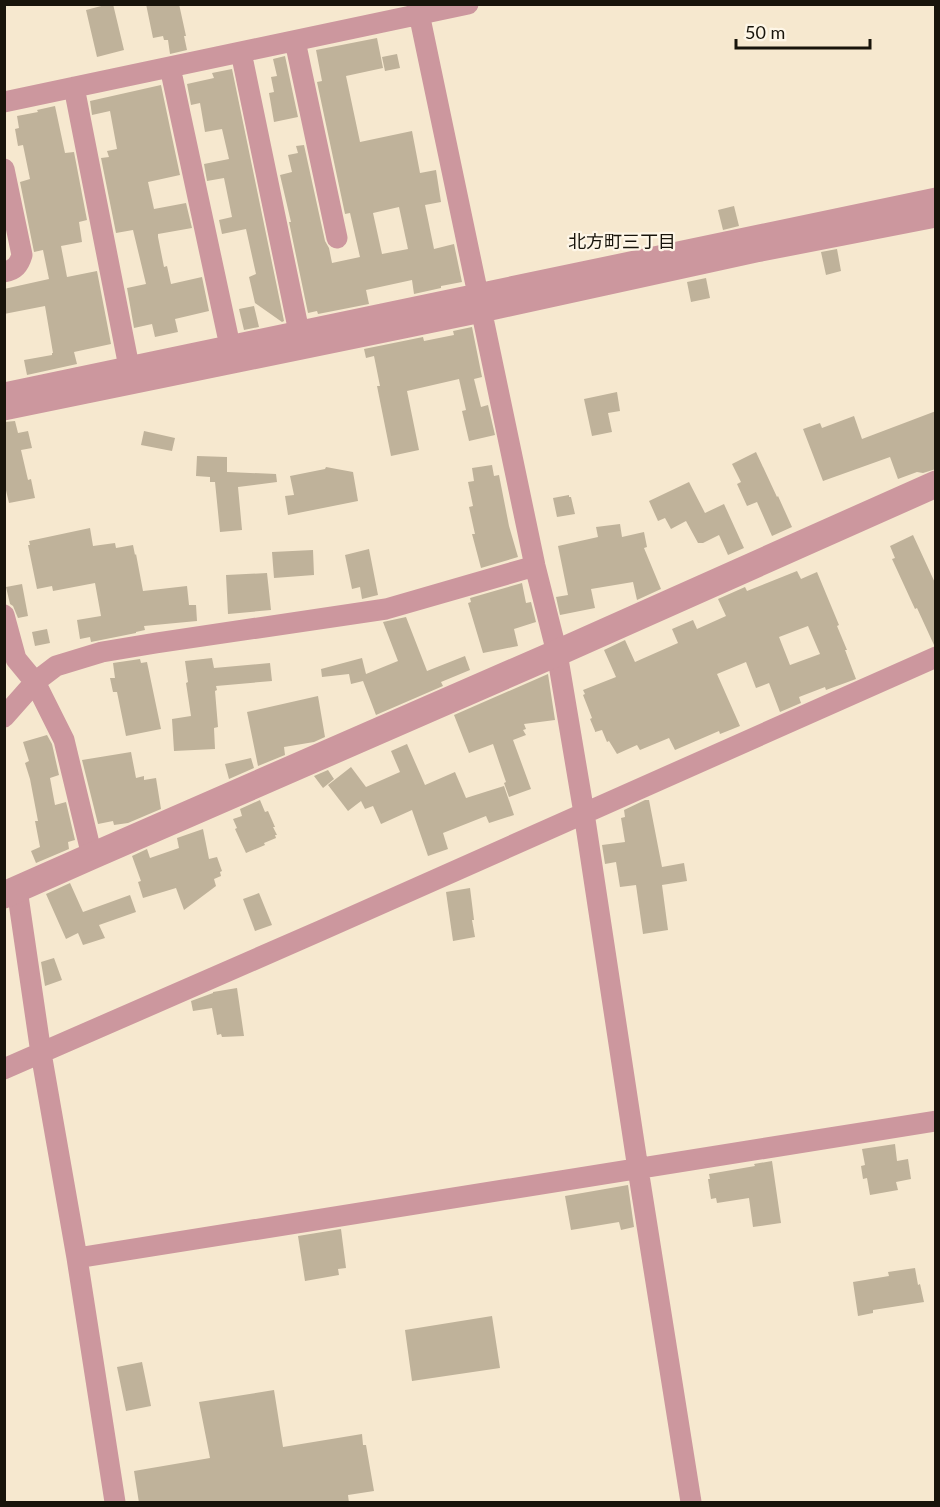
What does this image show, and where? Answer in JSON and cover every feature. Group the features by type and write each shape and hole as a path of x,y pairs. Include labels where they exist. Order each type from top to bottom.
{"street":[{"path":"4,102 295,40 418,10 468,4"},
{"path":"418,10 535,566 557,653 691,1503"},
{"path":"295,40 337,238"},
{"path":"241,52 298,332"},
{"path":"170,67 230,346"},
{"path":"74,87 129,367"},
{"path":"4,169 22,255 15,269 4,272"},
{"path":"4,410 936,198"},
{"path":"4,393 298,332 480,302 936,217"},
{"path":"115,1503 77,1258 11,892 936,484"},
{"path":"4,717 35,682 56,666 102,652 386,609 535,566"},
{"path":"4,615 16,659 35,682 64,740 92,856"},
{"path":"4,1069 936,657"},
{"path":"77,1258 936,1121"}],"building":[{"path":"113,4 124,50 97,57 86,10"},
{"path":"146,4 179,4 187,50 170,54 168,40 164,40 163,36 153,38"},
{"path":"377,38 383,68 346,76 360,142 412,131 420,173 436,170 441,202 425,205 434,249 454,244 462,282 414,294 412,280 366,290 369,304 318,314 317,311 308,313 280,175 292,172 288,155 298,153 296,146 304,145 332,263 360,257 350,213 345,214 317,82 322,81 316,50","holes":["399,207 408,249 382,254 373,213"]},
{"path":"397,54 400,68 385,71 382,57"},
{"path":"285,56 298,117 274,122 269,93 274,92 271,77 277,76 273,59"},
{"path":"232,69 284,321 282,322 255,303 249,277 256,274 246,229 222,234 219,220 232,217 224,178 207,181 204,164 229,159 222,129 205,132 200,103 191,105 187,84 214,78 212,73"},
{"path":"161,85 180,175 148,182 154,209 186,203 192,228 158,234 164,267 167,266 171,284 202,277 209,311 175,319 178,332 155,337 152,324 134,328 127,288 146,284 133,230 116,233 101,158 109,157 107,151 117,149 110,111 92,115 90,101"},
{"path":"55,106 65,153 74,152 87,220 79,222 82,242 61,246 67,277 97,271 111,344 74,352 77,364 27,375 24,360 53,353 45,306 4,314 4,289 49,279 43,250 34,252 20,182 30,179 23,145 18,146 15,129 19,128 17,116"},
{"path":"734,206 739,226 723,230 718,210"},
{"path":"837,249 841,271 826,275 821,252"},
{"path":"706,278 710,298 691,302 687,282"},
{"path":"254,306 259,327 244,330 239,309"},
{"path":"472,327 482,377 474,379 481,407 488,405 495,435 469,441 462,411 466,410 459,379 407,391 419,450 391,456 377,386 380,386 374,356 366,358 364,349 423,337 424,341 454,335 453,331"},
{"path":"617,392 620,411 608,413 612,432 592,436 584,399"},
{"path":"936,411 936,469 923,473 917,472 898,479 890,457 823,481 803,429 820,423 822,428 854,416 862,439"},
{"path":"15,421 18,433 28,431 32,448 21,450 35,498 9,503 4,482 4,422"},
{"path":"144,431 175,438 172,451 141,445"},
{"path":"756,452 792,527 772,536 757,502 747,506 737,484 741,482 732,464"},
{"path":"197,456 227,457 227,472 276,474 277,482 238,487 242,530 220,532 215,482 210,482 210,477 196,476"},
{"path":"492,465 494,476 499,475 518,557 481,568 472,534 475,534 469,507 473,506 468,482 474,481 472,468"},
{"path":"326,467 353,472 358,501 288,515 285,496 294,495 290,476"},
{"path":"689,482 705,513 724,504 744,548 728,555 719,535 698,543 686,521 671,529 665,518 658,521 649,501"},
{"path":"569,495 575,514 557,517 553,498"},
{"path":"620,524 622,537 644,532 647,547 644,548 661,589 637,600 633,582 591,589 595,608 560,615 556,597 568,595 558,546 598,537 596,527"},
{"path":"90,528 93,546 115,543 116,548 133,545 143,591 187,586 189,605 196,605 197,621 144,626 145,630 136,633 91,642 90,637 80,639 77,620 101,616 95,583 53,591 52,586 37,589 28,545 30,545 29,541"},
{"path":"913,535 936,585 936,645 917,608 915,609 892,559 895,558 890,546"},
{"path":"369,549 378,595 362,599 360,587 352,589 345,555"},
{"path":"313,550 314,575 274,578 272,552"},
{"path":"797,571 801,579 817,572 839,625 837,626 856,679 799,697 801,703 780,712 769,683 756,688 746,662 717,674 740,726 720,734 719,731 675,750 669,738 640,750 637,745 617,754 609,741 607,742 602,730 595,732 583,695 585,694 583,690 616,677 604,650 625,640 635,662 678,643 672,629 693,620 697,629 726,616 718,599 745,587 747,591","holes":["808,626 820,654 790,665 779,637"]},
{"path":"267,573 271,610 228,614 226,575"},
{"path":"522,583 526,603 531,602 536,622 514,629 518,646 483,653 468,603 471,602 470,598"},
{"path":"22,584 28,616 18,618 10,604 6,587"},
{"path":"406,617 427,671 465,656 470,670 441,682 443,686 376,715 363,681 351,684 349,674 322,677 321,669 362,658 366,674 398,661 383,622"},
{"path":"47,629 50,643 35,646 32,632"},
{"path":"212,658 214,668 270,663 272,681 216,686 218,727 214,728 215,749 174,751 172,719 191,716 185,661"},
{"path":"140,659 141,663 147,662 161,729 126,736 117,692 113,692 110,678 115,678 113,663"},
{"path":"548,674 555,720 524,724 526,729 523,730 526,735 513,740 531,789 509,797 493,744 469,753 454,715"},
{"path":"318,696 325,737 314,742 284,747 285,755 258,766 247,712"},
{"path":"47,735 52,744 59,775 50,778 55,805 66,802 75,840 68,842 69,849 36,863 31,851 40,847 35,821 38,821 25,763 29,761 23,742"},
{"path":"407,744 425,785 455,772 466,798 504,786 514,815 489,823 486,816 443,833 448,849 428,856 412,810 381,824 373,806 365,809 361,801 348,811 328,785 351,767 366,787 400,772 391,751"},
{"path":"131,752 136,778 144,776 144,780 156,778 161,809 128,823 114,825 113,821 98,824 82,760"},
{"path":"251,758 254,768 229,779 225,764"},
{"path":"328,770 334,779 323,788 314,776"},
{"path":"260,800 265,812 268,811 277,835 275,835 276,838 264,843 265,845 246,853 233,819 242,816 240,809"},
{"path":"649,800 662,867 684,863 687,881 662,885 668,930 643,934 636,885 620,887 616,862 605,864 602,845 625,842 621,818 625,817 624,810"},
{"path":"203,829 209,859 217,857 222,871 221,876 214,879 216,886 184,910 176,888 143,898 138,882 141,881 132,856 147,849 150,858 179,848 177,838"},
{"path":"70,883 83,912 130,895 136,912 99,925 105,938 83,945 78,933 66,939 46,894"},
{"path":"470,888 475,937 453,941 446,892"},
{"path":"259,893 272,925 255,931 243,899"},
{"path":"54,958 62,980 45,986 41,962"},
{"path":"237,988 244,1036 222,1037 221,1034 217,1035 212,1008 193,1011 191,1001 213,992"},
{"path":"895,1144 897,1161 908,1159 911,1179 896,1182 898,1190 870,1195 867,1178 863,1179 861,1166 865,1165 862,1149"},
{"path":"772,1161 781,1223 753,1227 749,1198 717,1203 716,1198 711,1199 709,1174"},
{"path":"628,1185 634,1227 621,1230 619,1222 571,1230 565,1196"},
{"path":"341,1229 346,1268 338,1269 339,1275 305,1281 298,1236"},
{"path":"915,1268 924,1302 873,1310 873,1313 858,1316 853,1282 889,1276 888,1272"},
{"path":"492,1316 500,1368 412,1381 405,1330"},
{"path":"142,1362 151,1406 126,1411 117,1367"},
{"path":"274,1390 283,1447 362,1434 374,1491 348,1495 349,1503 139,1503 134,1471 210,1458 199,1402"}],"district":[{"name":"北方町三丁目","path":"622,242"}]}
